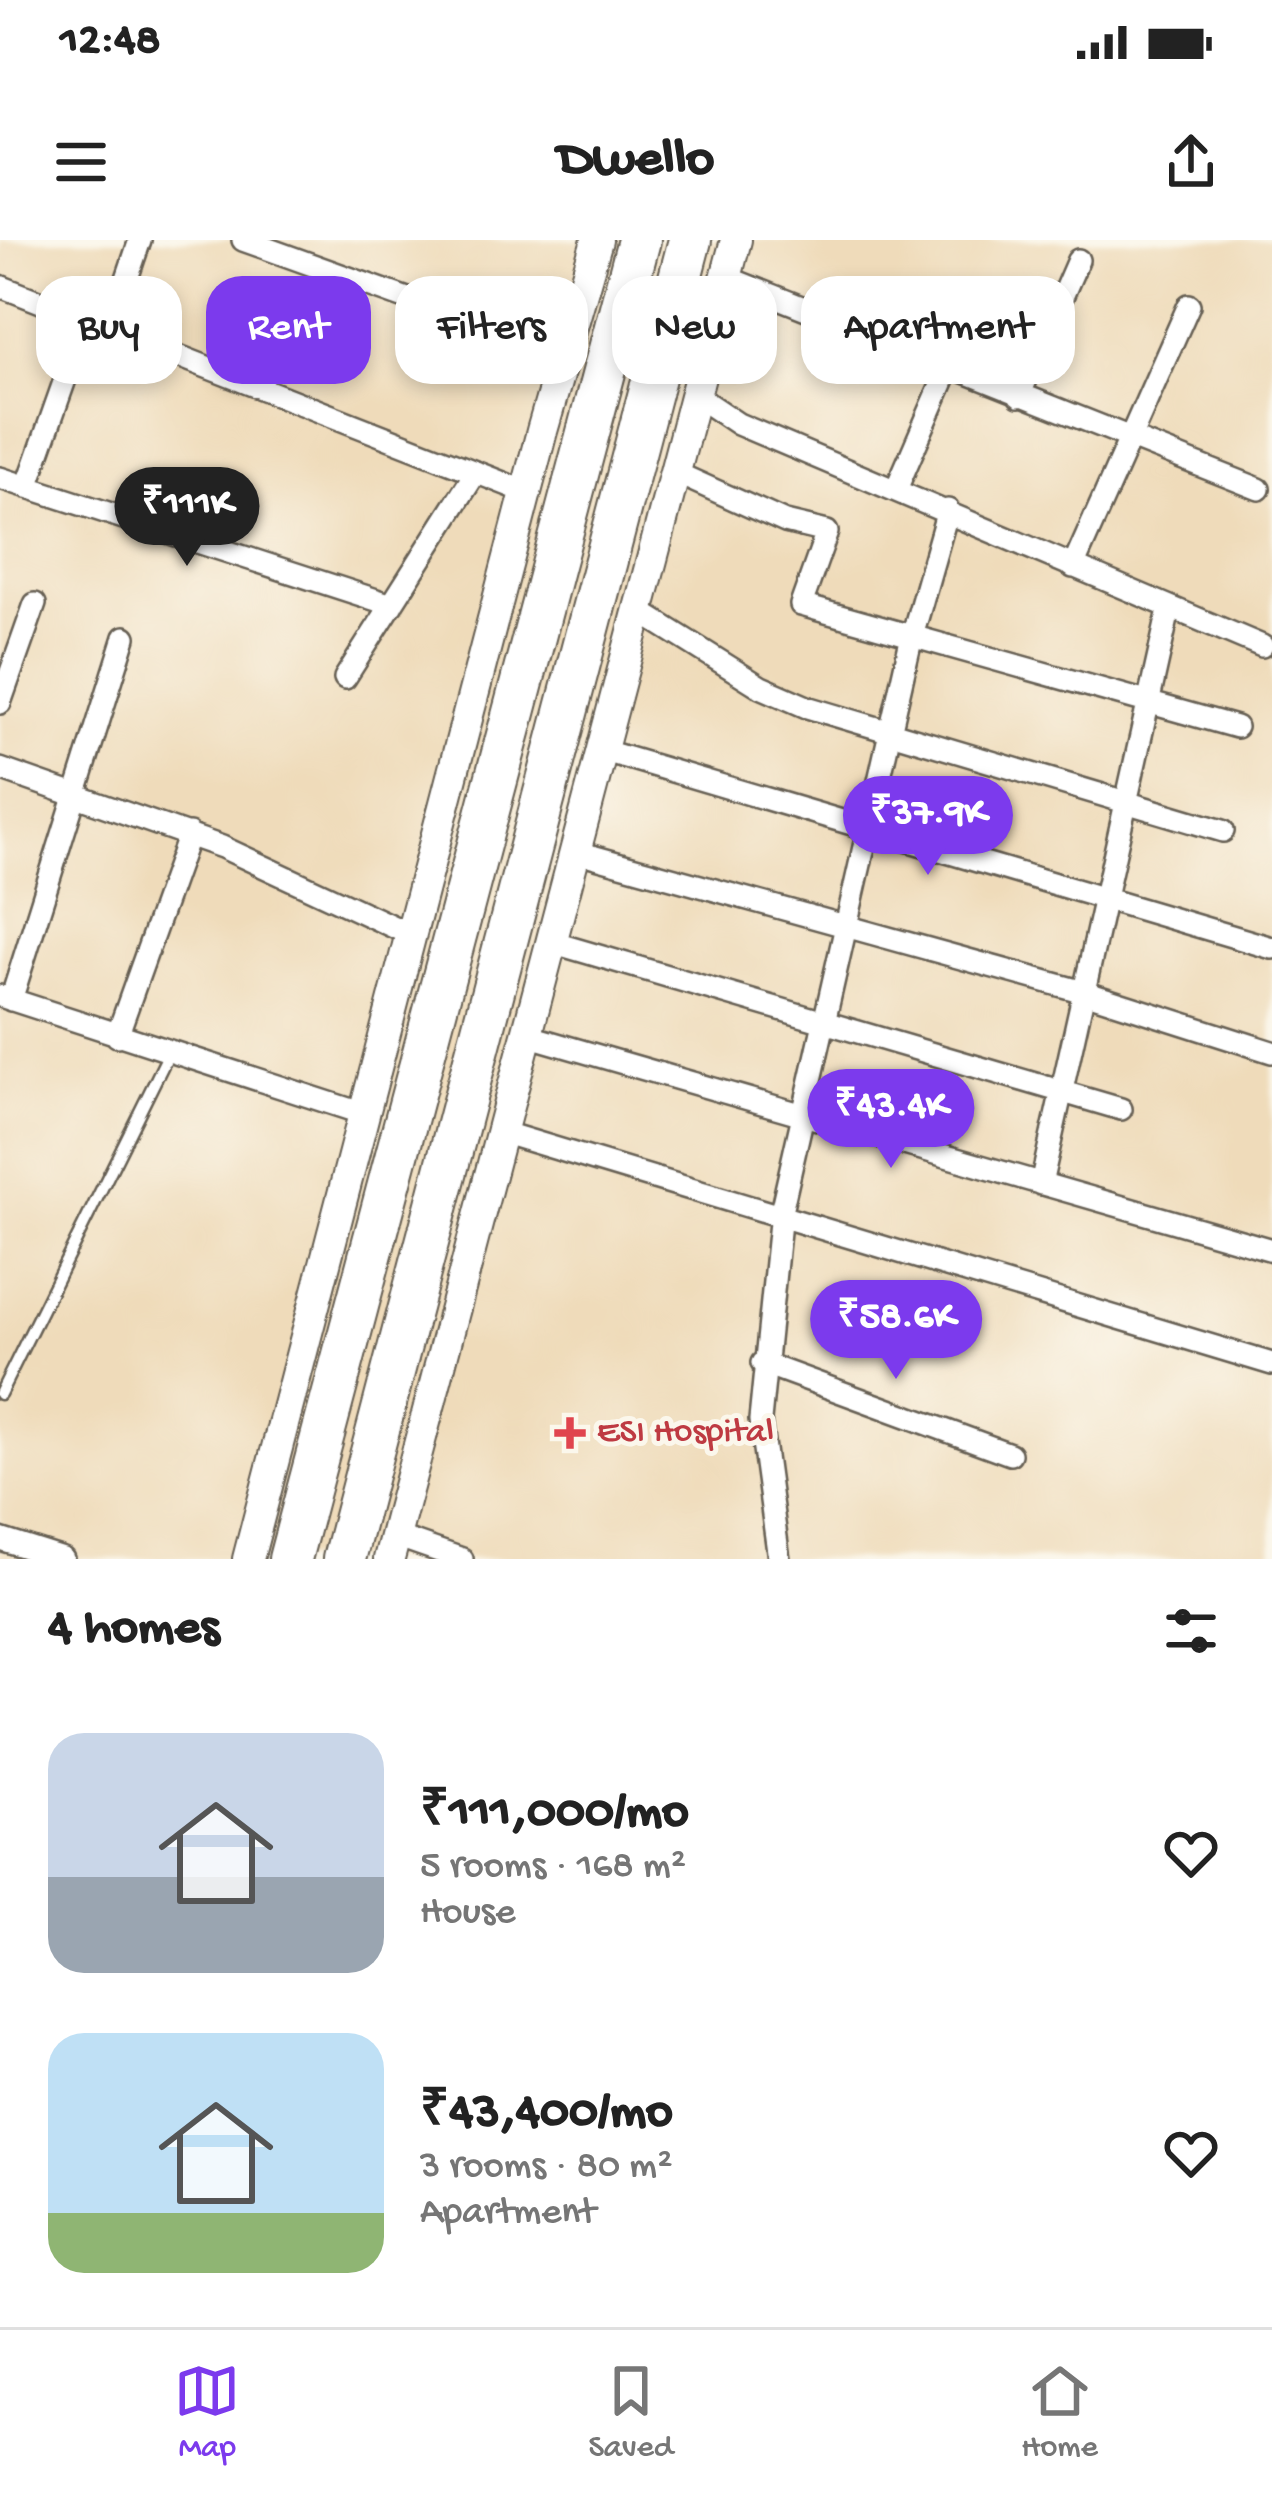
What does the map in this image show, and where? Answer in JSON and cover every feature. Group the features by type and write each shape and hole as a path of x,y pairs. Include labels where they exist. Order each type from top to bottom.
{"highway":[{"path":"290,1559 640,240"},
{"path":"344,1559 690,240"}],"main road":[{"path":"587,276 597,240"},
{"path":"726,276 736,240"},
{"path":"248,1559 556,384"},
{"path":"392,1548 698,384"}],"street":[{"path":"128,276 140,240"},
{"path":"243,240 395,294"},
{"path":"1019,396 1078,260"},
{"path":"0,286 36,300"},
{"path":"1073,567 1189,304"},
{"path":"182,357 526,492"},
{"path":"27,487 63,384"},
{"path":"897,487 942,384"},
{"path":"992,384 1259,489"},
{"path":"695,395 738,424 897,487 1169,610 1262,646"},
{"path":"345,678 476,472"},
{"path":"674,472 785,522 826,532 801,605 911,640 1236,728"},
{"path":"0,478 392,605"},
{"path":"779,1559 760,1420 762,1363 781,1212 850,925 911,640 948,510"},
{"path":"0,704 35,604"},
{"path":"638,610 782,697 1223,832"},
{"path":"1041,1184 1169,610"},
{"path":"125,637 6,998 367,1115"},
{"path":"601,750 1272,948"},
{"path":"0,769 189,834 411,935"},
{"path":"117,1036 189,834"},
{"path":"574,850 1084,992 1272,1052"},
{"path":"551,942 1120,1109"},
{"path":"526,1035 1272,1250"},
{"path":"501,1132 781,1212 1272,1364"},
{"path":"762,1363 1010,1454"},
{"path":"0,1539 63,1559"},
{"path":"392,1548 462,1559"}],"lane":[{"path":"0,1394 169,1054"}],"place":[{"name":"ESI Hospital","path":"570,1433"}]}
